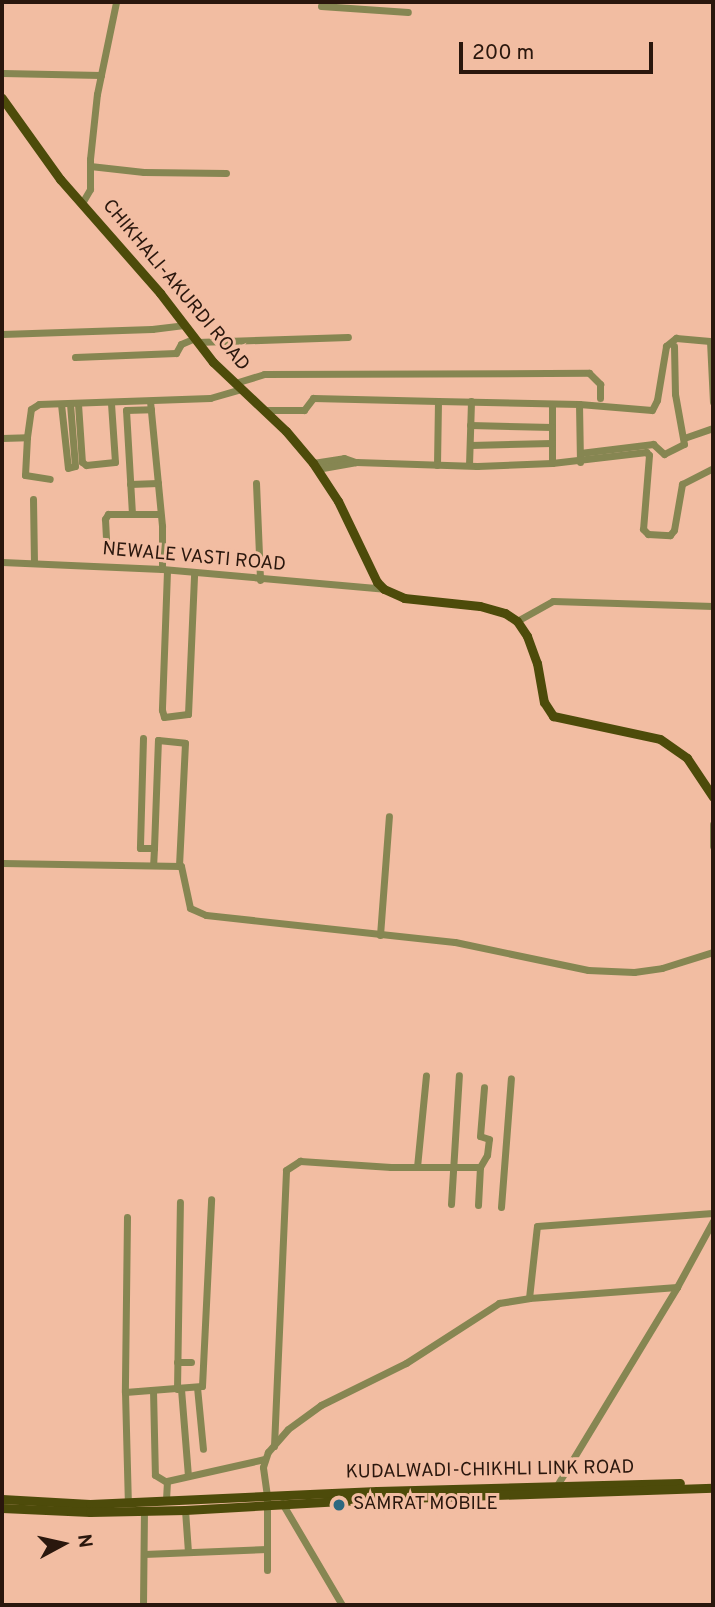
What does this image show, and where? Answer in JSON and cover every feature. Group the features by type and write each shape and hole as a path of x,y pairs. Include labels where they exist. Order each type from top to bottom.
{"main road":[{"name":"CHIKHALI-AKURDI ROAD","path":"2,98 60,179 196,340 315,466 338,501 377,582 384,589"},
{"path":"384,589 416,600 492,608 517,621 532,648 544,702 553,716 660,740 687,758 713,797"},
{"name":"KUDALWADI-CHIKHLI LINK ROAD","path":"284,1502 556,1487 713,1482"},
{"name":"KUDALWADI-CHIKHLI LINK ROAD","path":"267,1501 713,1488"},
{"path":"2,1499 128,1503 166,1500 267,1501"},
{"path":"2,1508 185,1510 267,1501"}],"street":[{"path":"82,202 90,189 90,166 102,75 116,2"},
{"path":"321,6 352,5 408,12"},
{"path":"2,73 102,75"},
{"path":"90,166 152,172 226,173"},
{"path":"2,334 133,330 184,325"},
{"path":"75,356 176,353 181,344 196,340 348,337"},
{"path":"264,410 304,410 313,398 579,404 652,410 657,400 666,346 668,341 676,338 710,341 713,402"},
{"path":"315,466 344,458 356,463 437,465 552,463 653,444 664,454 684,444 675,394 674,346"},
{"path":"132,514 125,410 210,398 264,374 589,373 600,384 600,398"},
{"path":"437,465 438,401"},
{"path":"469,465 471,401"},
{"path":"74,404 82,462 86,465 115,462 111,403"},
{"path":"61,404 68,468 75,466 74,404"},
{"path":"552,404 552,463"},
{"path":"579,404 580,458"},
{"path":"50,479 25,475 31,409 35,405 150,405"},
{"path":"150,405 164,570 164,717 188,714 194,573"},
{"path":"470,425 552,427"},
{"path":"684,438 713,428"},
{"path":"2,438 27,437"},
{"path":"470,445 552,443"},
{"path":"580,458 648,453 642,526 648,534 673,533 682,484 713,468"},
{"path":"130,484 158,483"},
{"path":"256,483 260,580"},
{"path":"33,499 34,563"},
{"path":"106,538 106,515 160,514"},
{"name":"NEWALE VASTI ROAD","path":"2,562 164,570 384,589"},
{"path":"517,621 553,601 713,606"},
{"path":"139,865 143,738"},
{"path":"153,865 158,740 185,743 179,866 186,883 186,899 196,912 455,942 588,970 662,968 713,952"},
{"path":"380,935 389,816"},
{"path":"713,824 713,846"},
{"path":"140,848 154,848"},
{"path":"2,863 179,866"},
{"path":"417,1167 426,1075"},
{"path":"451,1204 459,1075"},
{"path":"501,1207 511,1078"},
{"path":"478,1205 480,1167 487,1155 489,1139 480,1136 484,1087"},
{"path":"274,1446 286,1170 300,1161 453,1169 480,1167"},
{"path":"125,1392 197,1387 203,1382 211,1199"},
{"path":"180,1202 177,1362 188,1476"},
{"path":"529,1298 537,1226 713,1213"},
{"path":"127,1217 125,1392 128,1503"},
{"path":"556,1487 677,1287 713,1221"},
{"path":"267,1570 267,1501 262,1471 265,1459 288,1429 321,1405 406,1363 499,1303 529,1298 677,1287"},
{"path":"177,1362 191,1362"},
{"path":"197,1387 203,1449"},
{"path":"153,1390 155,1475 165,1482 265,1459"},
{"path":"165,1482 166,1500"},
{"path":"284,1502 342,1605"},
{"path":"185,1510 188,1552"},
{"path":"143,1605 144,1511"},
{"path":"144,1554 267,1549"}],"place":[{"name":"SAMRAT MOBILE","path":"339,1505"}]}
